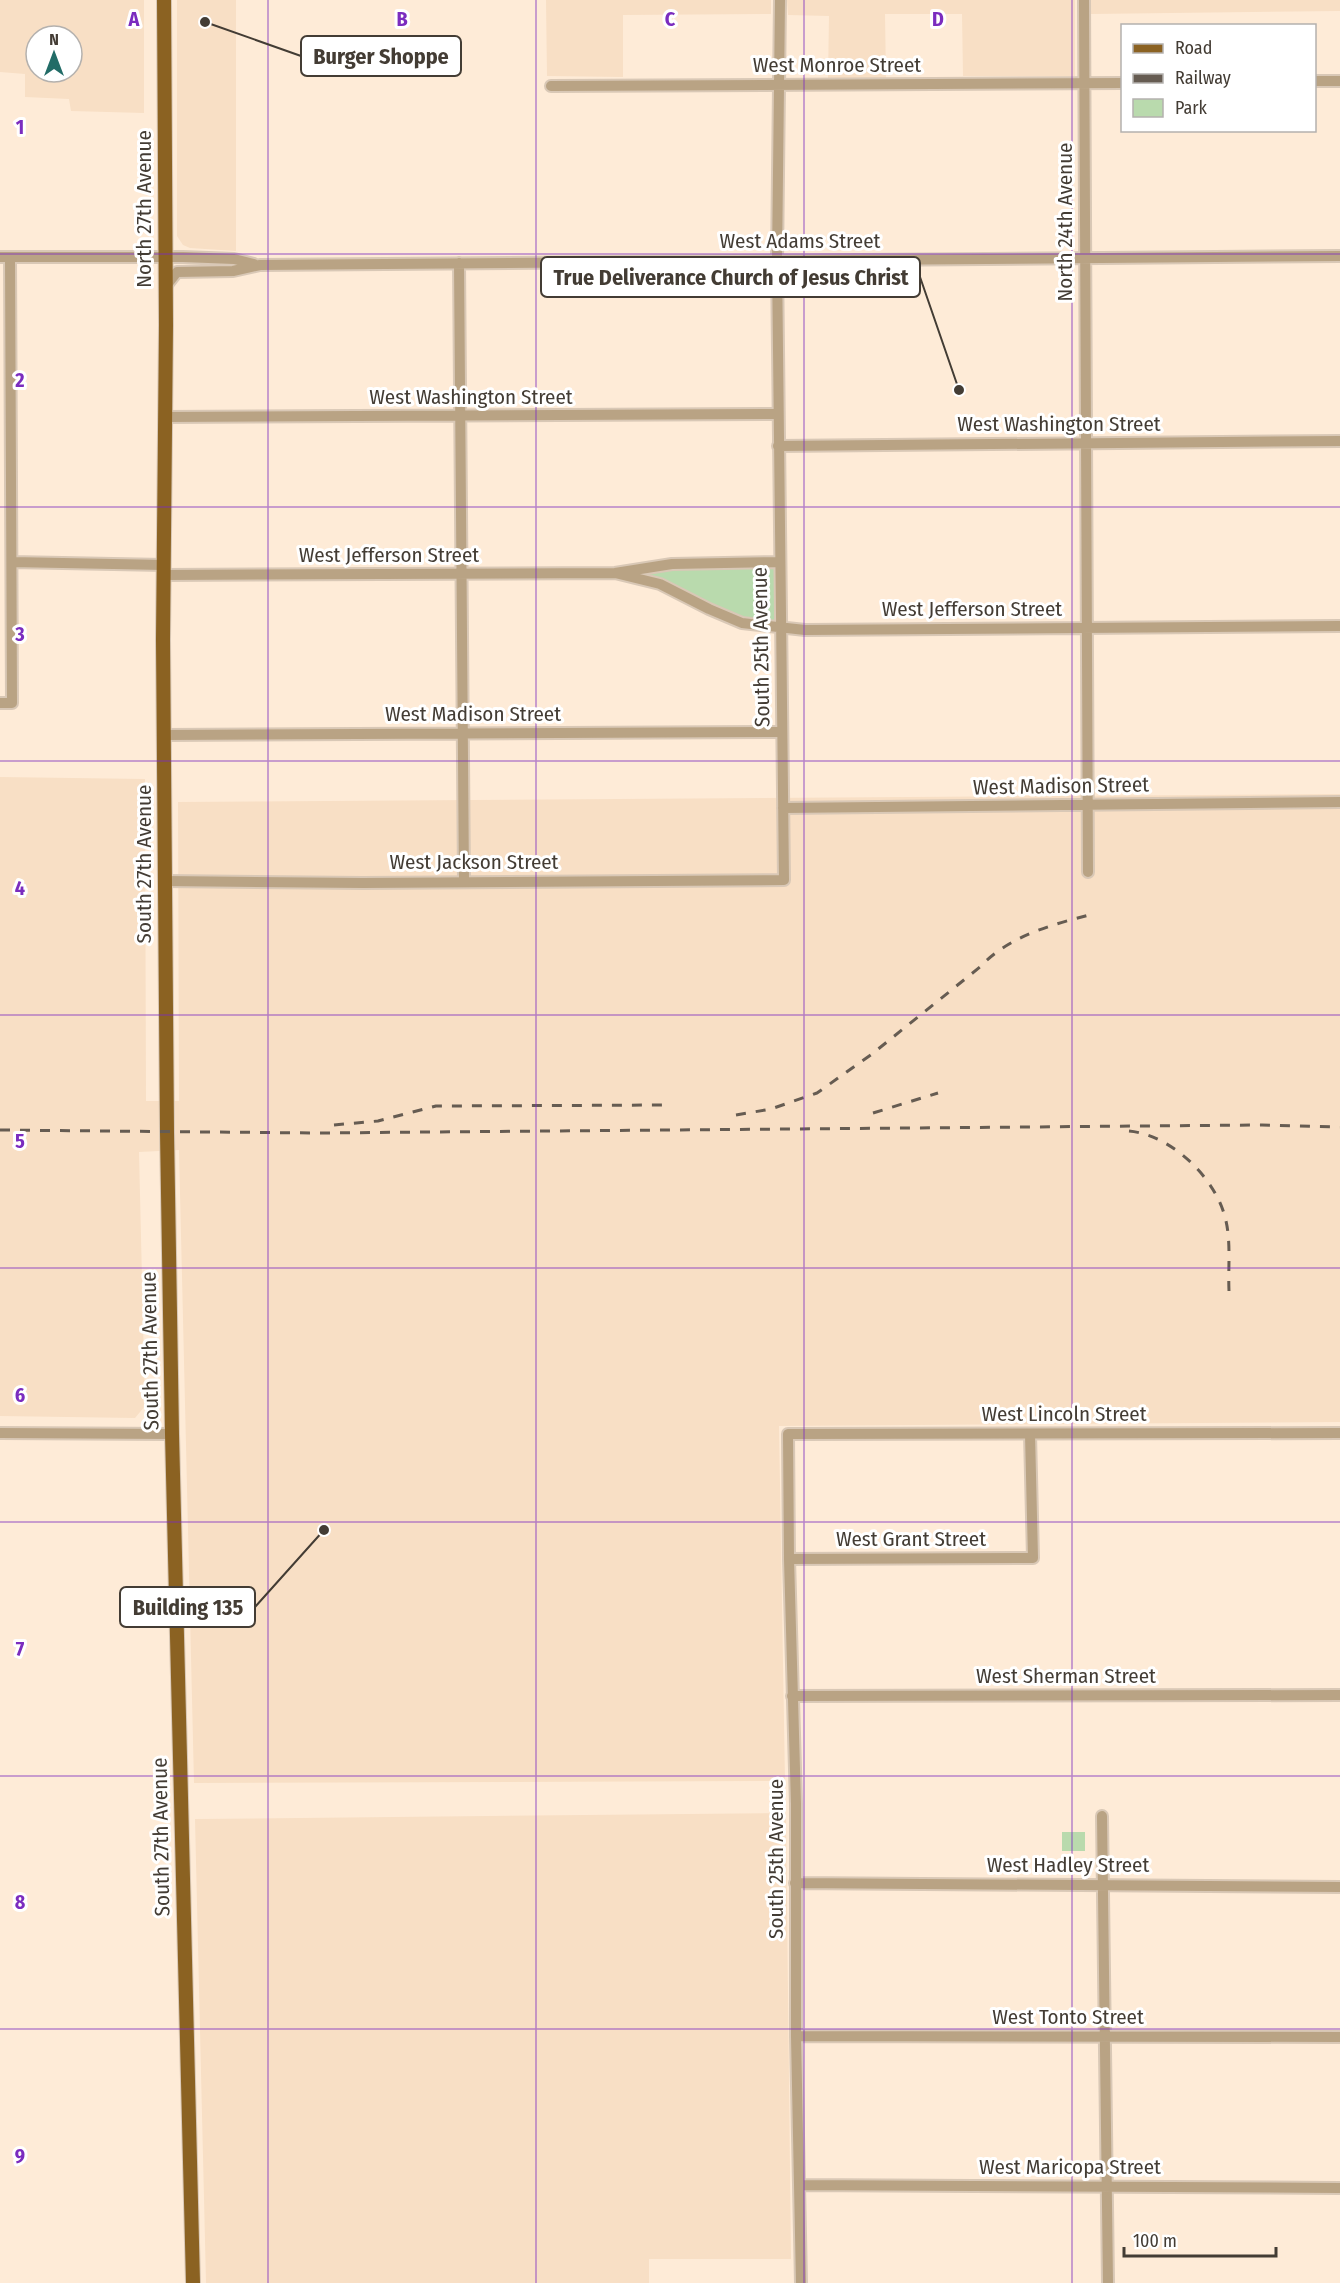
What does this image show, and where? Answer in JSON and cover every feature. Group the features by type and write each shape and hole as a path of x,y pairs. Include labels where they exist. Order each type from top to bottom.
{"main road":[{"name":"North 27th Avenue","path":"164,0 165,417"},
{"name":"South 27th Avenue","path":"165,417 165,881 172,1434 193,2283"}],"street":[{"name":"South 25th Avenue","path":"780,0 777,414 784,880"},
{"name":"North 24th Avenue","path":"1084,0 1088,872"},
{"path":"1316,81 1340,81"},
{"name":"West Monroe Street","path":"551,86 1121,83"},
{"name":"West Adams Street","path":"5,257 234,260 260,265 1340,256"},
{"path":"5,257 12,412 12,562 6,703"},
{"path":"459,263 464,882"},
{"name":"West Adams Street","path":"165,286 177,272 233,271 260,265"},
{"name":"West Washington Street","path":"165,417 777,414"},
{"name":"West Washington Street","path":"778,446 1340,441"},
{"name":"West Jefferson Street","path":"12,562 164,570 461,574 615,573 650,569 665,564 779,562"},
{"name":"West Jefferson Street","path":"615,573 660,584 741,623 805,630 1340,626"},
{"name":"West Madison Street","path":"165,735 782,732"},
{"name":"West Madison Street","path":"783,808 1340,802"},
{"name":"West Jackson Street","path":"165,881 784,880"},
{"path":"0,1433 172,1434"},
{"name":"West Lincoln Street","path":"788,1434 1340,1433"},
{"name":"South 25th Avenue","path":"788,1434 801,2283"},
{"name":"West Grant Street","path":"789,1559 1033,1558 1030,1434"},
{"name":"West Sherman Street","path":"792,1695 1340,1695"},
{"path":"1102,1816 1108,2283"},
{"name":"West Hadley Street","path":"795,1883 1340,1887"},
{"name":"West Tonto Street","path":"796,2036 1340,2037"},
{"name":"West Maricopa Street","path":"799,2185 1340,2188"}],"shaded area":[{"path":"0,0 144,0 144,113 71,111 69,99 25,97 25,84 84,84 84,24 24,24 24,74 0,72"},
{"path":"177,0 236,0 236,251 190,248 183,245 177,236"},
{"path":"546,0 771,0 771,14 623,15 623,77 547,76"},
{"path":"787,0 1075,0 1075,76 963,76 962,14 885,14 886,78 828,78 829,16 788,15"},
{"path":"1091,0 1340,0 1340,11 1091,14"},
{"path":"0,777 145,779 146,1101 179,1101 178,802 1340,794 1340,1422 779,1426 785,1781 194,1783 179,1150 139,1152 145,1406 135,1418 0,1416"},
{"path":"786,1813 791,2259 649,2259 649,2283 206,2283 195,1819"}],"green space":[{"path":"779,562 781,628 758,626 615,573 650,569"},
{"path":"1062,1832 1085,1832 1085,1851 1062,1851"}],"railway":[{"path":"736,1115 771,1109 817,1093 872,1054 1004,947 1031,933 1089,915"},
{"path":"873,1113 938,1093"},
{"path":"334,1125 378,1121 436,1106 671,1105"},
{"path":"0,1130 316,1133 1262,1125 1340,1127"},
{"path":"1129,1131 1145,1134 1176,1150 1203,1175 1213,1190 1221,1205 1228,1229 1229,1291"}],"place":[{"name":"Burger Shoppe","path":"205,22"},
{"name":"True Deliverance Church of Jesus Christ","path":"959,390"},
{"name":"Building 135","path":"324,1530"}]}
